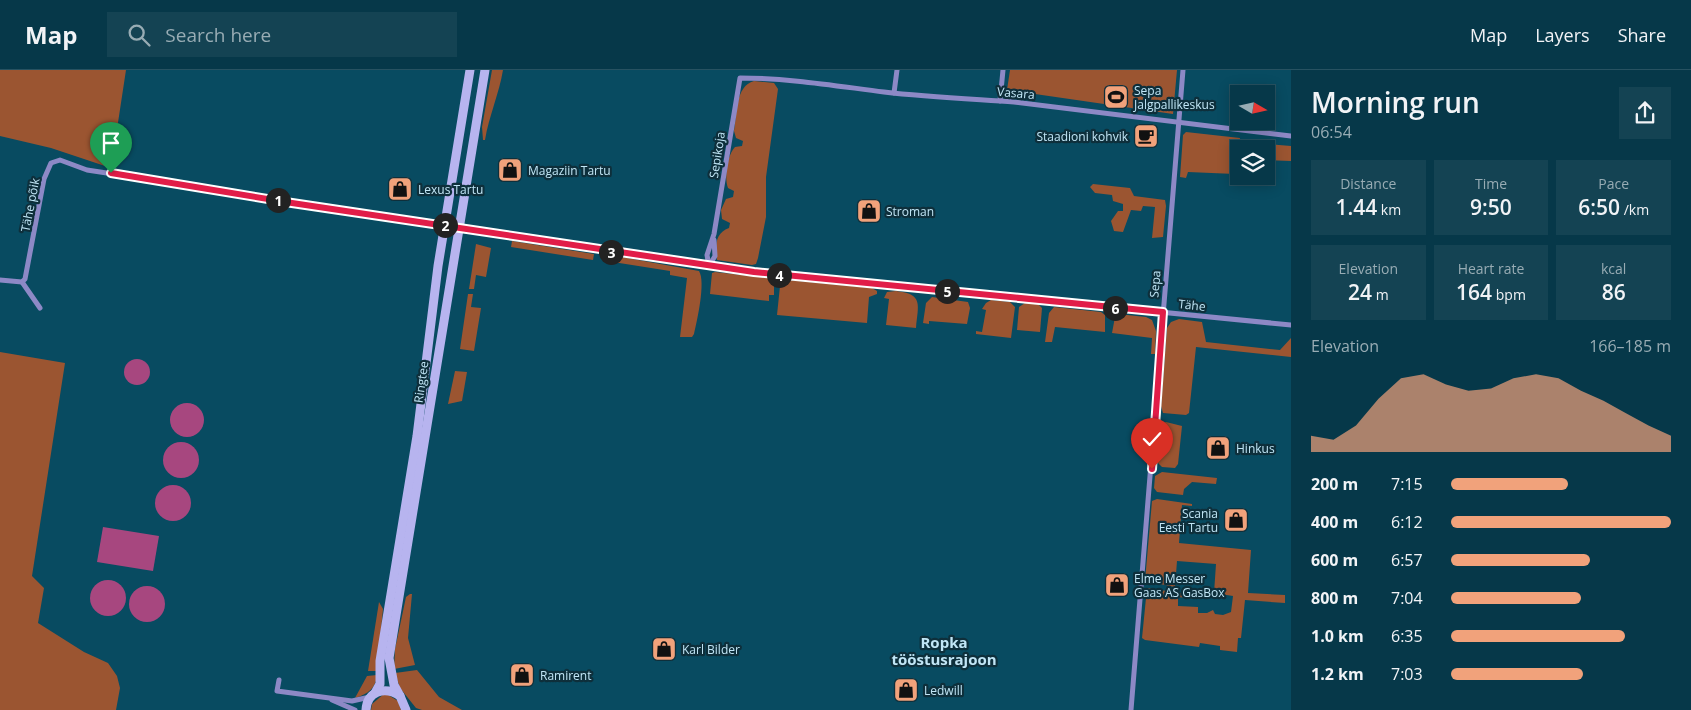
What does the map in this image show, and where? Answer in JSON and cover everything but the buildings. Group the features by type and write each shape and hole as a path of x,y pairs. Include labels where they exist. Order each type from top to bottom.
{"main road":[{"name":"Ringtee","path":"366,710 380,684 380,661 422,402 444,224 470,70"},
{"name":"Ringtee","path":"407,709 394,685 390,658 484,70"},
{"path":"373,695 388,690 400,696"}],"street":[{"path":"894,93 897,70"},
{"path":"1000,101 1003,70"},
{"name":"Sepa","path":"1131,710 1183,70"},
{"name":"Vasara","path":"740,78 830,84 894,93 976,101 1000,101 1291,136"},
{"name":"Sepikoja","path":"709,266 707,255 714,234 740,78"},
{"name":"Tähe põik","path":"22,282 27,274 44,179 51,162 60,160 87,170 111,173"},
{"name":"Tähe","path":"111,173 292,203 444,224 709,266 877,285 1291,325"},
{"path":"0,280 22,282 40,308"},
{"path":"278,680 277,690 327,698 352,701 373,695"},
{"path":"327,698 355,710"}],"shaded area":[{"path":"0,70 126,70 112,162 105,166 51,148 0,136"},
{"path":"492,70 503,70 485,140 483,140 482,127"},
{"name":"Sepa Jalgpallikeskus","path":"1010,70 1177,70 1173,114 1007,90"},
{"path":"754,81 774,83 778,89 766,177 766,217 758,258 756,264 752,265 717,260 716,250 717,241 721,233 729,228 730,223 722,219 721,210 726,199 733,197 734,191 728,188 727,184 728,161 735,147 742,146 743,141 736,138 734,131 738,102 743,89"},
{"path":"1186,132 1240,138 1240,140 1230,140 1230,174 1188,172 1186,178 1180,177 1183,135"},
{"path":"1275,145 1291,146 1291,161 1275,160"},
{"path":"1093,184 1130,188 1134,196 1165,200 1163,237 1152,238 1155,207 1143,206 1141,211 1131,210 1123,232 1114,231 1111,221 1118,211 1123,211 1123,204 1113,201 1112,195 1095,193 1090,187"},
{"path":"512,241 594,254 593,260 511,247"},
{"path":"476,244 491,248 486,277 476,275 474,289 469,289"},
{"path":"616,256 699,271 702,284 697,320 692,337 680,337 687,278 670,275 670,271 613,262"},
{"path":"712,273 769,278 774,285 774,295 769,295 769,301 710,294"},
{"path":"789,280 872,288 877,291 877,294 869,297 867,323 777,315 780,286"},
{"path":"896,291 915,298 918,307 916,328 886,325 889,299 884,298 887,292"},
{"path":"468,294 473,294 471,307 481,308 474,351 460,349"},
{"path":"932,297 968,302 970,308 967,324 929,321 929,324 923,323 926,303"},
{"path":"991,300 1010,302 1015,307 1011,338 976,334 976,331 982,332 986,310 982,309"},
{"path":"1025,303 1038,304 1042,308 1040,332 1017,330 1019,307"},
{"path":"1054,307 1101,312 1105,315 1105,332 1055,327 1052,342 1045,342 1049,313"},
{"path":"1118,314 1146,317 1152,320 1156,331 1155,354 1151,354 1152,338 1112,333 1115,317"},
{"path":"1179,319 1202,322 1206,342 1280,350 1291,338 1291,357 1196,347 1189,413 1186,415 1163,413 1161,406 1167,328 1171,322"},
{"path":"0,352 65,363 32,576 44,588 38,623 84,652 108,663 117,676 120,688 116,710 0,710"},
{"path":"137,359 146,363 150,372 146,381 137,385 128,381 124,372 128,363"},
{"path":"455,371 467,372 462,401 448,404"},
{"path":"187,403 194,404 199,408 203,413 203,427 199,432 194,436 187,437 180,436 175,432 171,427 170,420 171,413 175,408 180,404"},
{"path":"1166,422 1182,426 1178,464 1175,468 1162,467 1156,461 1159,429 1162,423"},
{"path":"181,442 193,448 199,460 193,472 181,478 169,472 163,460 169,448"},
{"path":"1162,472 1217,478 1216,484 1192,482 1184,489 1183,495 1157,492 1154,488 1155,476"},
{"path":"173,485 185,491 191,503 185,515 173,521 161,515 155,503 161,491"},
{"path":"1157,499 1192,504 1192,506 1182,505 1179,543 1251,550 1248,593 1285,595 1285,603 1245,600 1241,638 1238,638 1237,652 1220,650 1220,646 1200,643 1199,647 1145,640 1142,638 1147,588 1199,596 1199,599 1178,597 1178,606 1198,607 1198,613 1207,613 1213,610 1215,614 1223,615 1231,612 1233,596 1214,593 1216,564 1177,561 1175,587 1145,581 1152,501"},
{"path":"103,527 159,536 153,571 97,562"},
{"path":"108,580 120,586 126,598 120,610 108,616 96,610 90,598 96,586"},
{"path":"147,586 159,592 165,604 159,616 147,622 135,616 129,604 135,592"},
{"path":"412,594 408,638 415,665 394,669 395,649 406,597"},
{"path":"379,602 383,609 377,671 368,671"},
{"path":"417,670 439,697 462,710 422,710 416,708 400,688 395,673"},
{"path":"377,675 373,687 364,695 355,698 367,676"},
{"path":"385,693 398,701 401,710 371,710 372,704"}],"place":[{"name":"Sepa Jalgpallikeskus","path":"1116,97"},
{"name":"Staadioni kohvik","path":"1146,136"},
{"name":"Magaziin Tartu","path":"510,170"},
{"name":"Lexus Tartu","path":"400,189"},
{"name":"Stroman","path":"869,211"},
{"name":"Hinkus","path":"1218,448"},
{"name":"Scania Eesti Tartu","path":"1236,520"},
{"name":"Elme Messer Gaas AS GasBox","path":"1117,585"},
{"name":"Karl Bilder","path":"664,649"},
{"name":"Ramirent","path":"522,675"},
{"name":"Ledwill","path":"906,690"}],"district":[{"name":"Ropka tööstusrajoon","path":"944,650"}],"route":[{"path":"111,173 292,203 754,272 1163,312 1152,469"}]}
